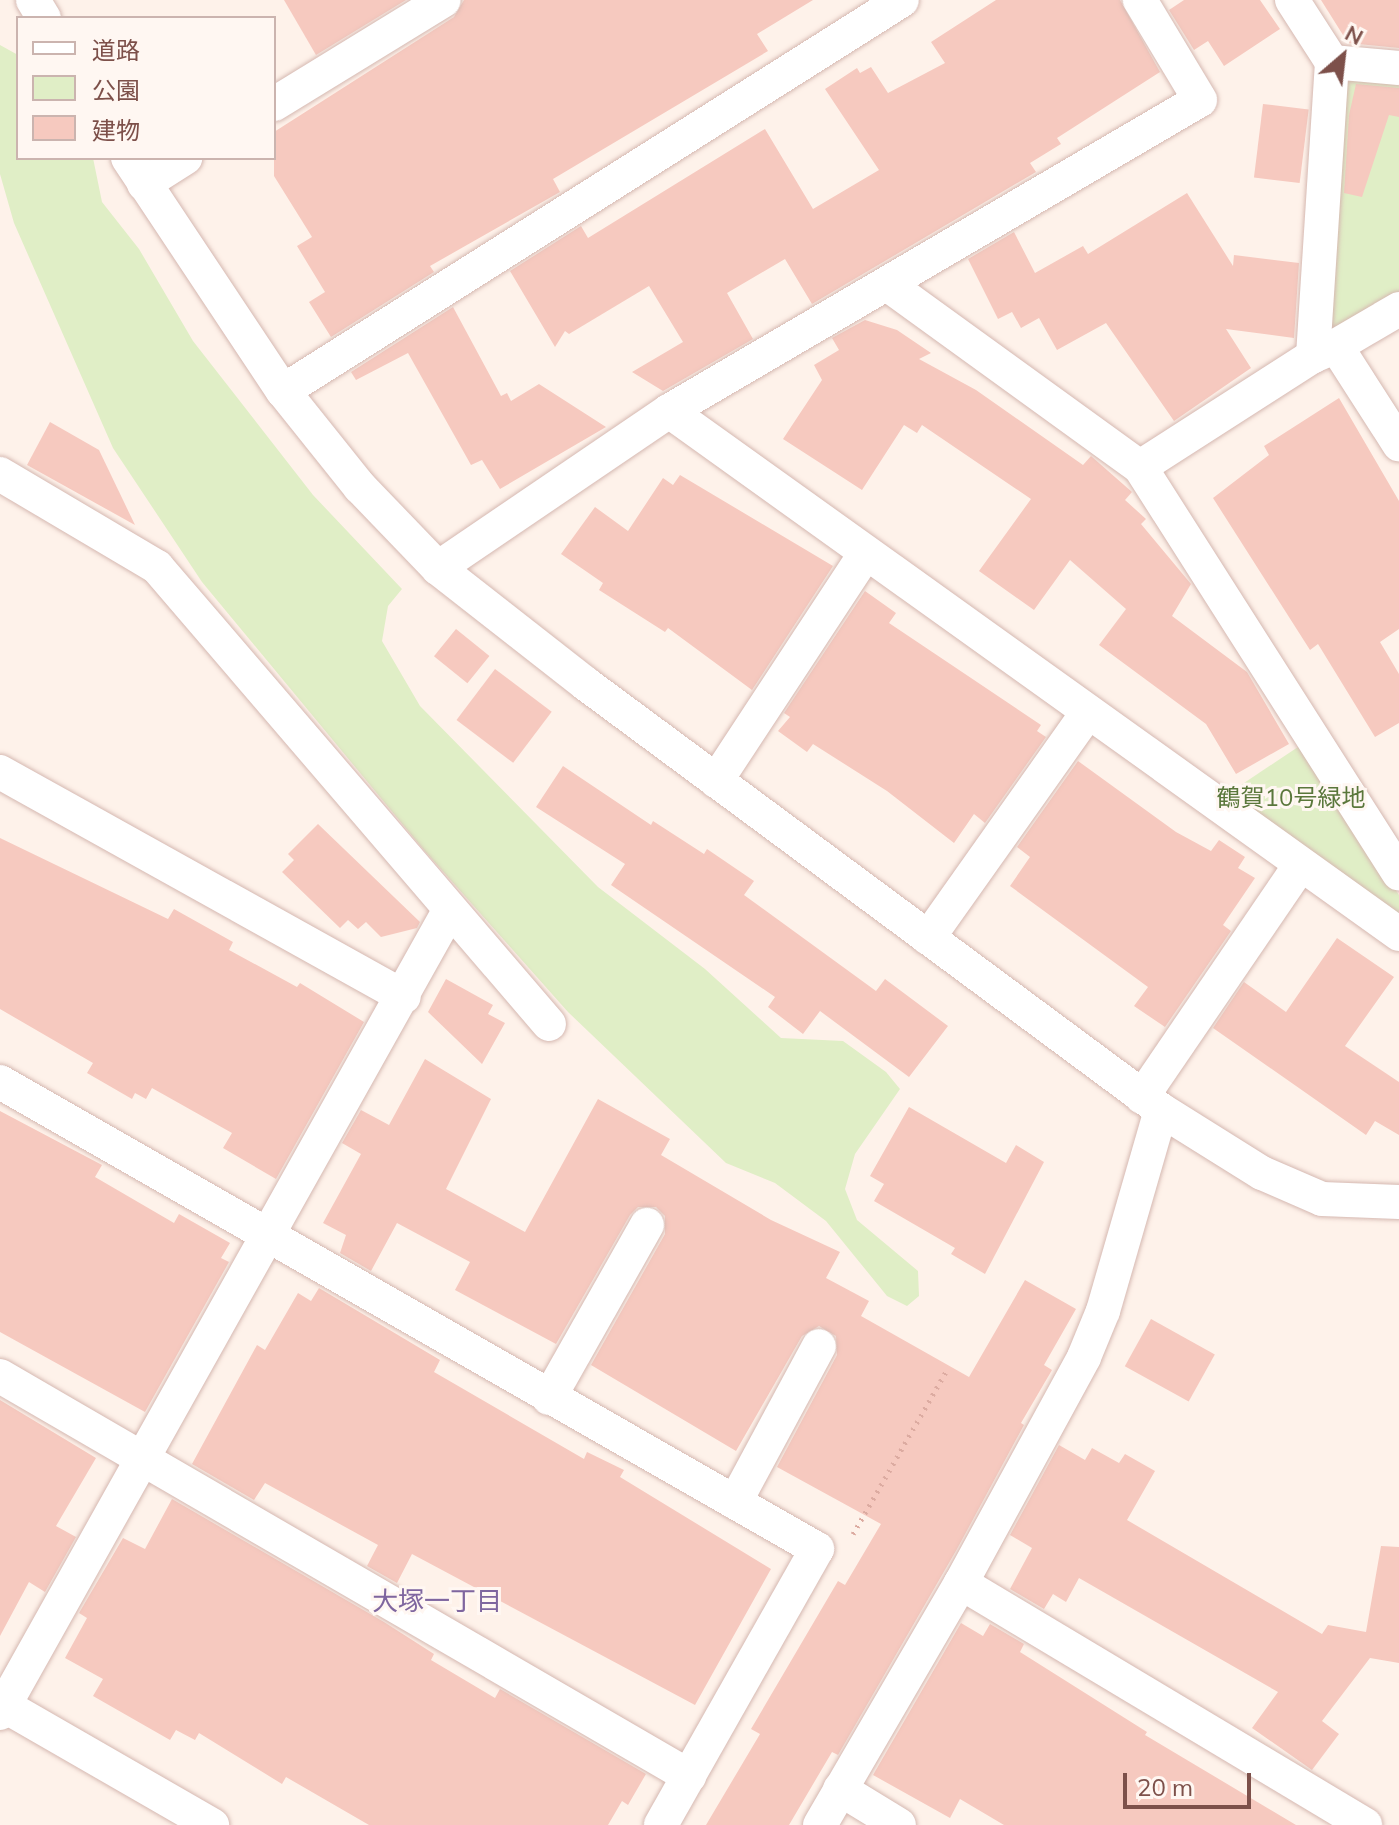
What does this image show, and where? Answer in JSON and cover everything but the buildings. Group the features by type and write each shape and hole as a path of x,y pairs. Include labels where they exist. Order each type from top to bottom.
{"street":[{"path":"276,103 444,0"},
{"path":"283,391 902,0"},
{"path":"438,568 669,411 1200,100 1140,0"},
{"path":"1292,0 1332,62 1324,351 1399,444"},
{"path":"1332,62 1399,68"},
{"path":"177,160 136,171 283,391 360,487 438,568 716,781 1151,1103 1262,1173 1322,1199 1399,1202"},
{"path":"887,284 1140,467 1399,874"},
{"path":"1140,467 1324,351 1399,309"},
{"path":"669,411 1399,934"},
{"path":"0,474 157,567 448,913 549,1024"},
{"path":"716,781 866,553"},
{"path":"928,938 1088,712"},
{"path":"0,772 404,997"},
{"path":"820,1825 961,1583 1094,1334 1151,1103 1300,865"},
{"path":"212,1825 3,1709 145,1461 448,913"},
{"path":"0,1082 817,1549 661,1825"},
{"path":"549,1398 647,1225"},
{"path":"735,1502 819,1346"},
{"path":"0,1376 689,1776"},
{"path":"961,1583 1365,1825"},
{"path":"840,1789 899,1825"}],"path":[{"path":"817,1549 839,1557 948,1368"}],"green space":[{"path":"0,45 16,54 16,160 93,160 102,202 139,249 193,341 313,495 402,589 388,606 382,641 420,706 598,887 705,969 781,1038 843,1041 886,1072 900,1089 855,1154 845,1189 857,1220 918,1271 919,1296 907,1306 887,1296 826,1221 775,1183 726,1163 568,1012 423,849 202,582 113,448 14,223 0,174"},
{"path":"1344,75 1399,79 1399,300 1325,341"},
{"name":"鶴賀10号緑地","path":"1301,745 1399,895 1399,919 1223,797"}],"district":[{"name":"大塚一丁目","path":"437,1601"}]}
